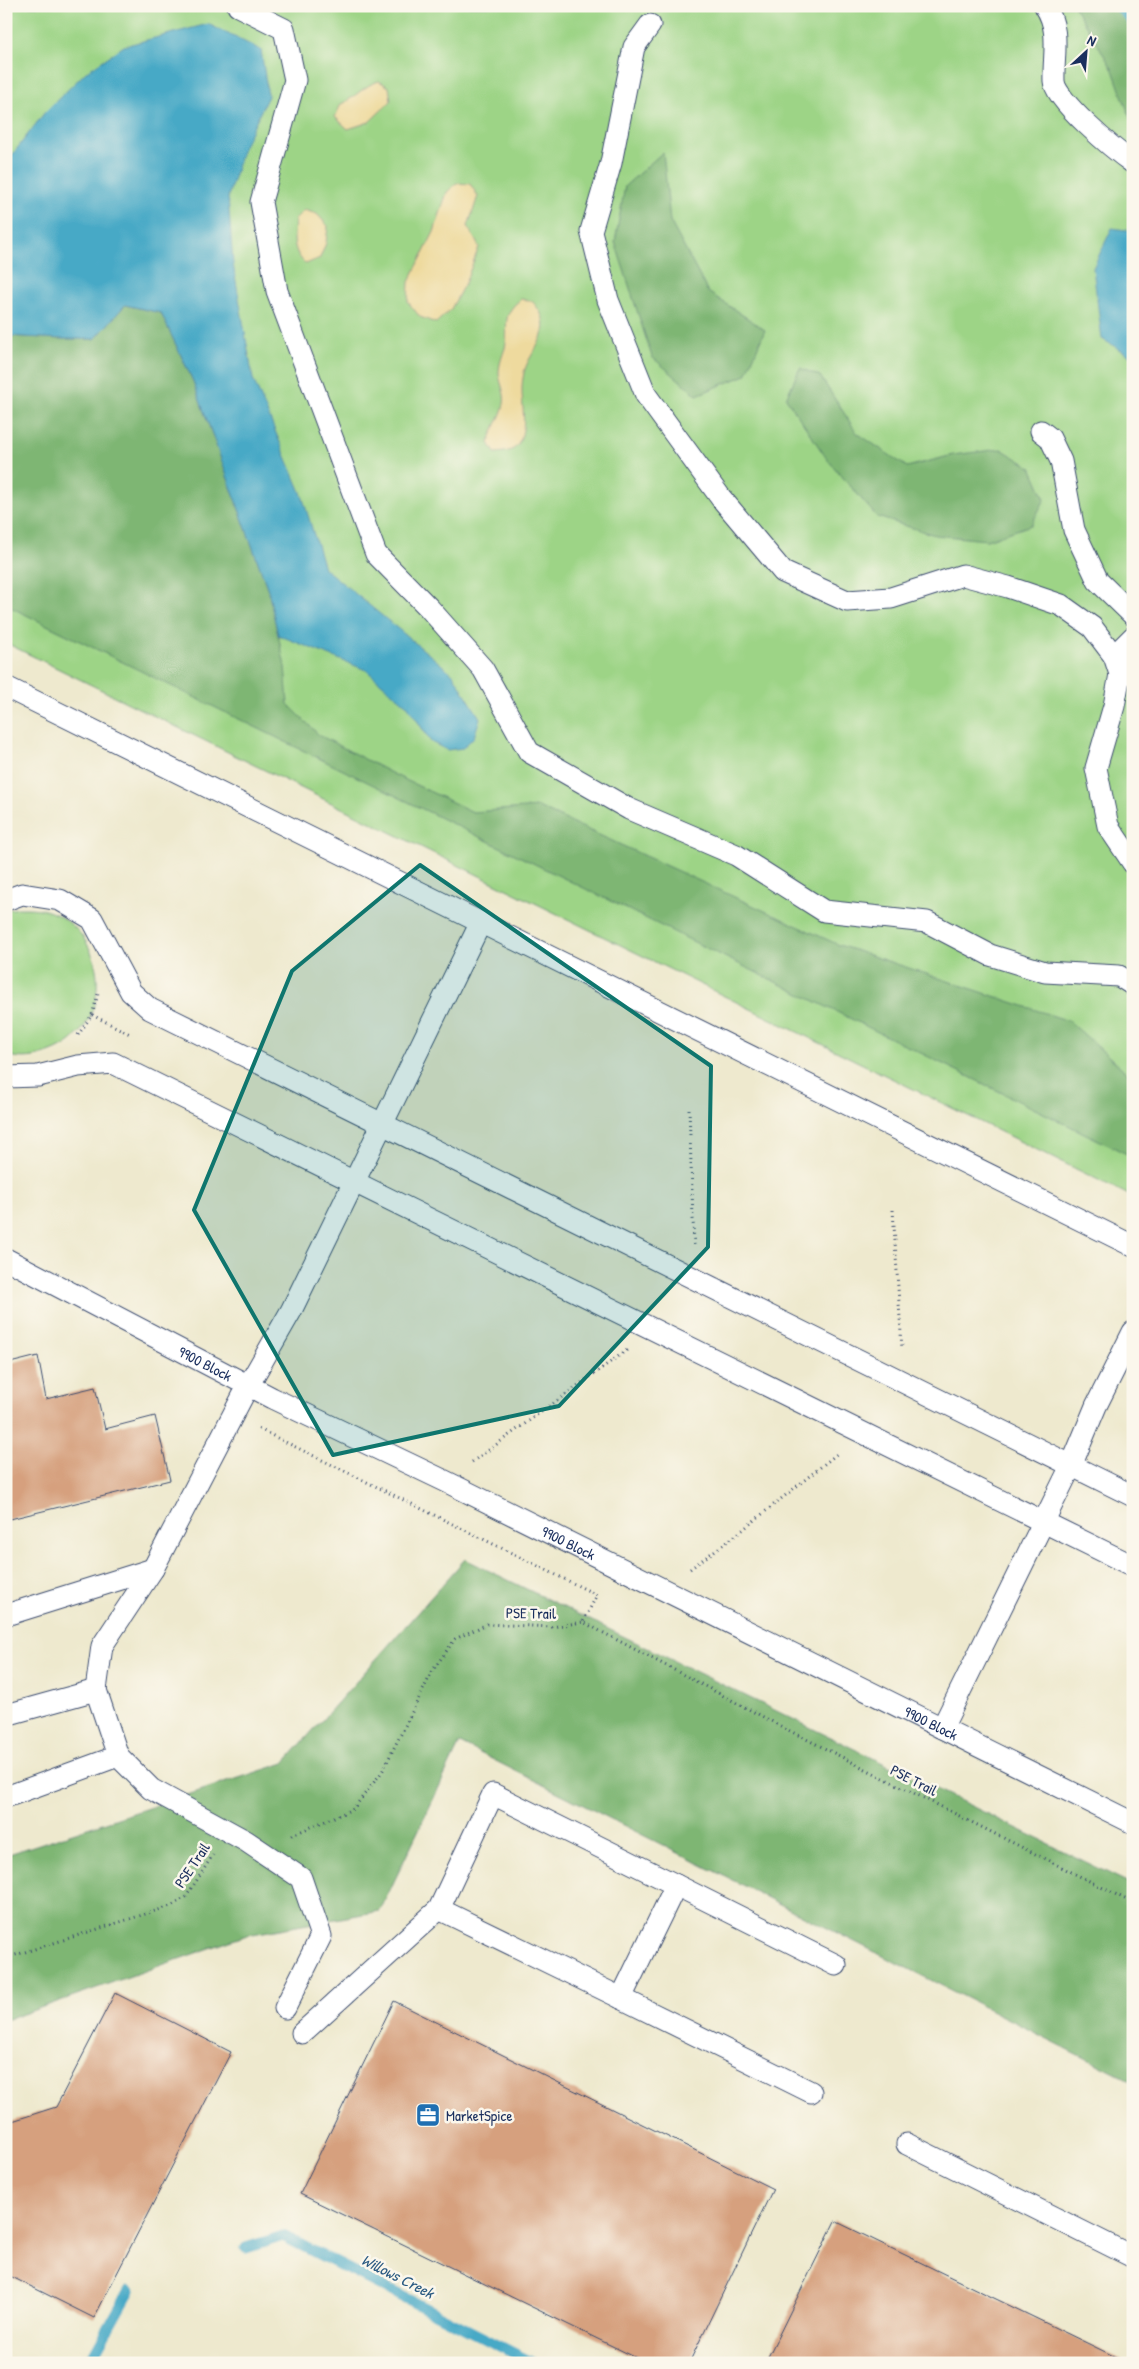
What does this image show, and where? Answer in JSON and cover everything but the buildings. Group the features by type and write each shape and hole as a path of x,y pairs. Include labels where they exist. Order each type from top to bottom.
{"lane":[{"path":"238,6 284,29 295,80 260,202 277,291 345,475 376,554 429,608 482,669 529,752 629,809 736,856 824,911 927,922 990,955 1045,972 1119,976 1133,985"},
{"path":"1046,6 1051,15 1056,51 1054,83 1073,110 1116,151 1133,163"},
{"path":"650,25 634,47 611,163 591,231 608,300 646,394 721,498 783,572 848,600 891,598 963,575 1008,587 1061,605 1092,627 1114,656 1120,674 1114,706 1096,768 1108,826 1133,863"},
{"path":"1041,431 1050,438 1061,461 1074,530 1098,581 1133,615"},
{"path":"1114,656 1133,637"},
{"path":"6,687 1133,1246"},
{"path":"6,900 22,894 60,900 92,919 132,992 150,1009 1133,1496"},
{"path":"285,2008 321,1936 301,1878 246,1841 150,1789 118,1756 96,1690 102,1646 153,1570 248,1386 291,1311 481,922"},
{"path":"6,1077 38,1076 78,1066 113,1063 354,1180 1133,1566"},
{"name":"9900 Block","path":"6,1259 248,1386 1133,1823"},
{"path":"942,1728 1044,1522 1071,1466 1096,1406 1133,1332"},
{"path":"6,1615 153,1570"},
{"path":"6,1715 96,1690"},
{"path":"6,1797 118,1756"},
{"path":"302,2033 439,1909 493,1794 836,1964"},
{"path":"622,1998 676,1885"},
{"path":"439,1909 811,2092"},
{"path":"907,2144 1133,2257"}],"path":[{"path":"73,1039 79,1034 92,1015 99,990"},
{"path":"689,1108 696,1280"},
{"path":"893,1210 905,1384"},
{"path":"421,1509 445,1482 654,1330"},
{"path":"259,1428 597,1595 606,1594"},
{"path":"662,1590 755,1520 862,1432"},
{"path":"583,1622 597,1595"},
{"name":"PSE Trail","path":"6,1958 171,1906 186,1897 220,1844 281,1840 353,1808 382,1772 433,1670 455,1639 487,1624 552,1627 583,1622 799,1735 1133,1902"}],"highlighted area":[{"path":"420,865 711,1066 708,1247 559,1406 333,1455 194,1210 292,971"}],"green space":[{"path":"6,6 1133,6 1133,1197 6,643"},
{"path":"1074,6 1133,6 1133,126 1113,70"},
{"path":"663,152 670,221 708,292 765,330 746,375 697,395 652,357 615,242 625,186"},
{"path":"125,305 161,313 193,381 268,590 285,666 288,704 319,735 393,774 473,812 538,807 839,945 1069,1021 1133,1078 1133,1157 6,605 6,336 95,339"},
{"path":"800,368 820,376 857,433 907,467 953,455 1001,449 1031,467 1045,499 1031,525 987,540 935,535 877,517 827,459 786,398"},
{"path":"18,908 45,910 67,921 83,937 93,957 97,980 95,1002 87,1022 72,1040 51,1052 29,1058 6,1055 6,910"},
{"path":"465,1559 1133,1885 1133,2082 460,1743 380,1911 247,1935 6,2020 6,1855 284,1763"}],"sand":[{"path":"379,81 389,87 391,101 369,122 348,129 335,117 341,104 369,85"},
{"path":"457,183 470,184 478,196 468,226 479,247 466,281 451,309 436,323 420,317 408,302 409,282 434,232 447,192"},
{"path":"304,210 317,214 328,226 326,243 320,258 306,264 298,254 294,243 295,219"},
{"path":"521,299 532,301 538,308 542,315 544,327 524,372 522,394 524,419 519,443 512,450 495,453 489,443 504,404 499,374 505,348 508,316 514,305"}],"water":[{"path":"208,24 261,50 268,96 243,148 228,197 233,264 253,379 301,492 324,568 453,674 480,718 474,737 463,748 447,750 431,742 407,705 366,670 278,635 268,590 193,381 161,313 125,305 95,339 6,336 6,163 45,112 86,72 124,46"},
{"path":"1112,228 1133,231 1133,357 1102,339 1093,268"}],"waterway":[{"path":"1119,6 1133,22"},
{"name":"Willows Creek","path":"246,2248 283,2236 533,2363"},
{"name":"Willows Creek","path":"89,2363 129,2291"}],"place":[{"name":"MarketSpice","path":"428,2115"}]}
